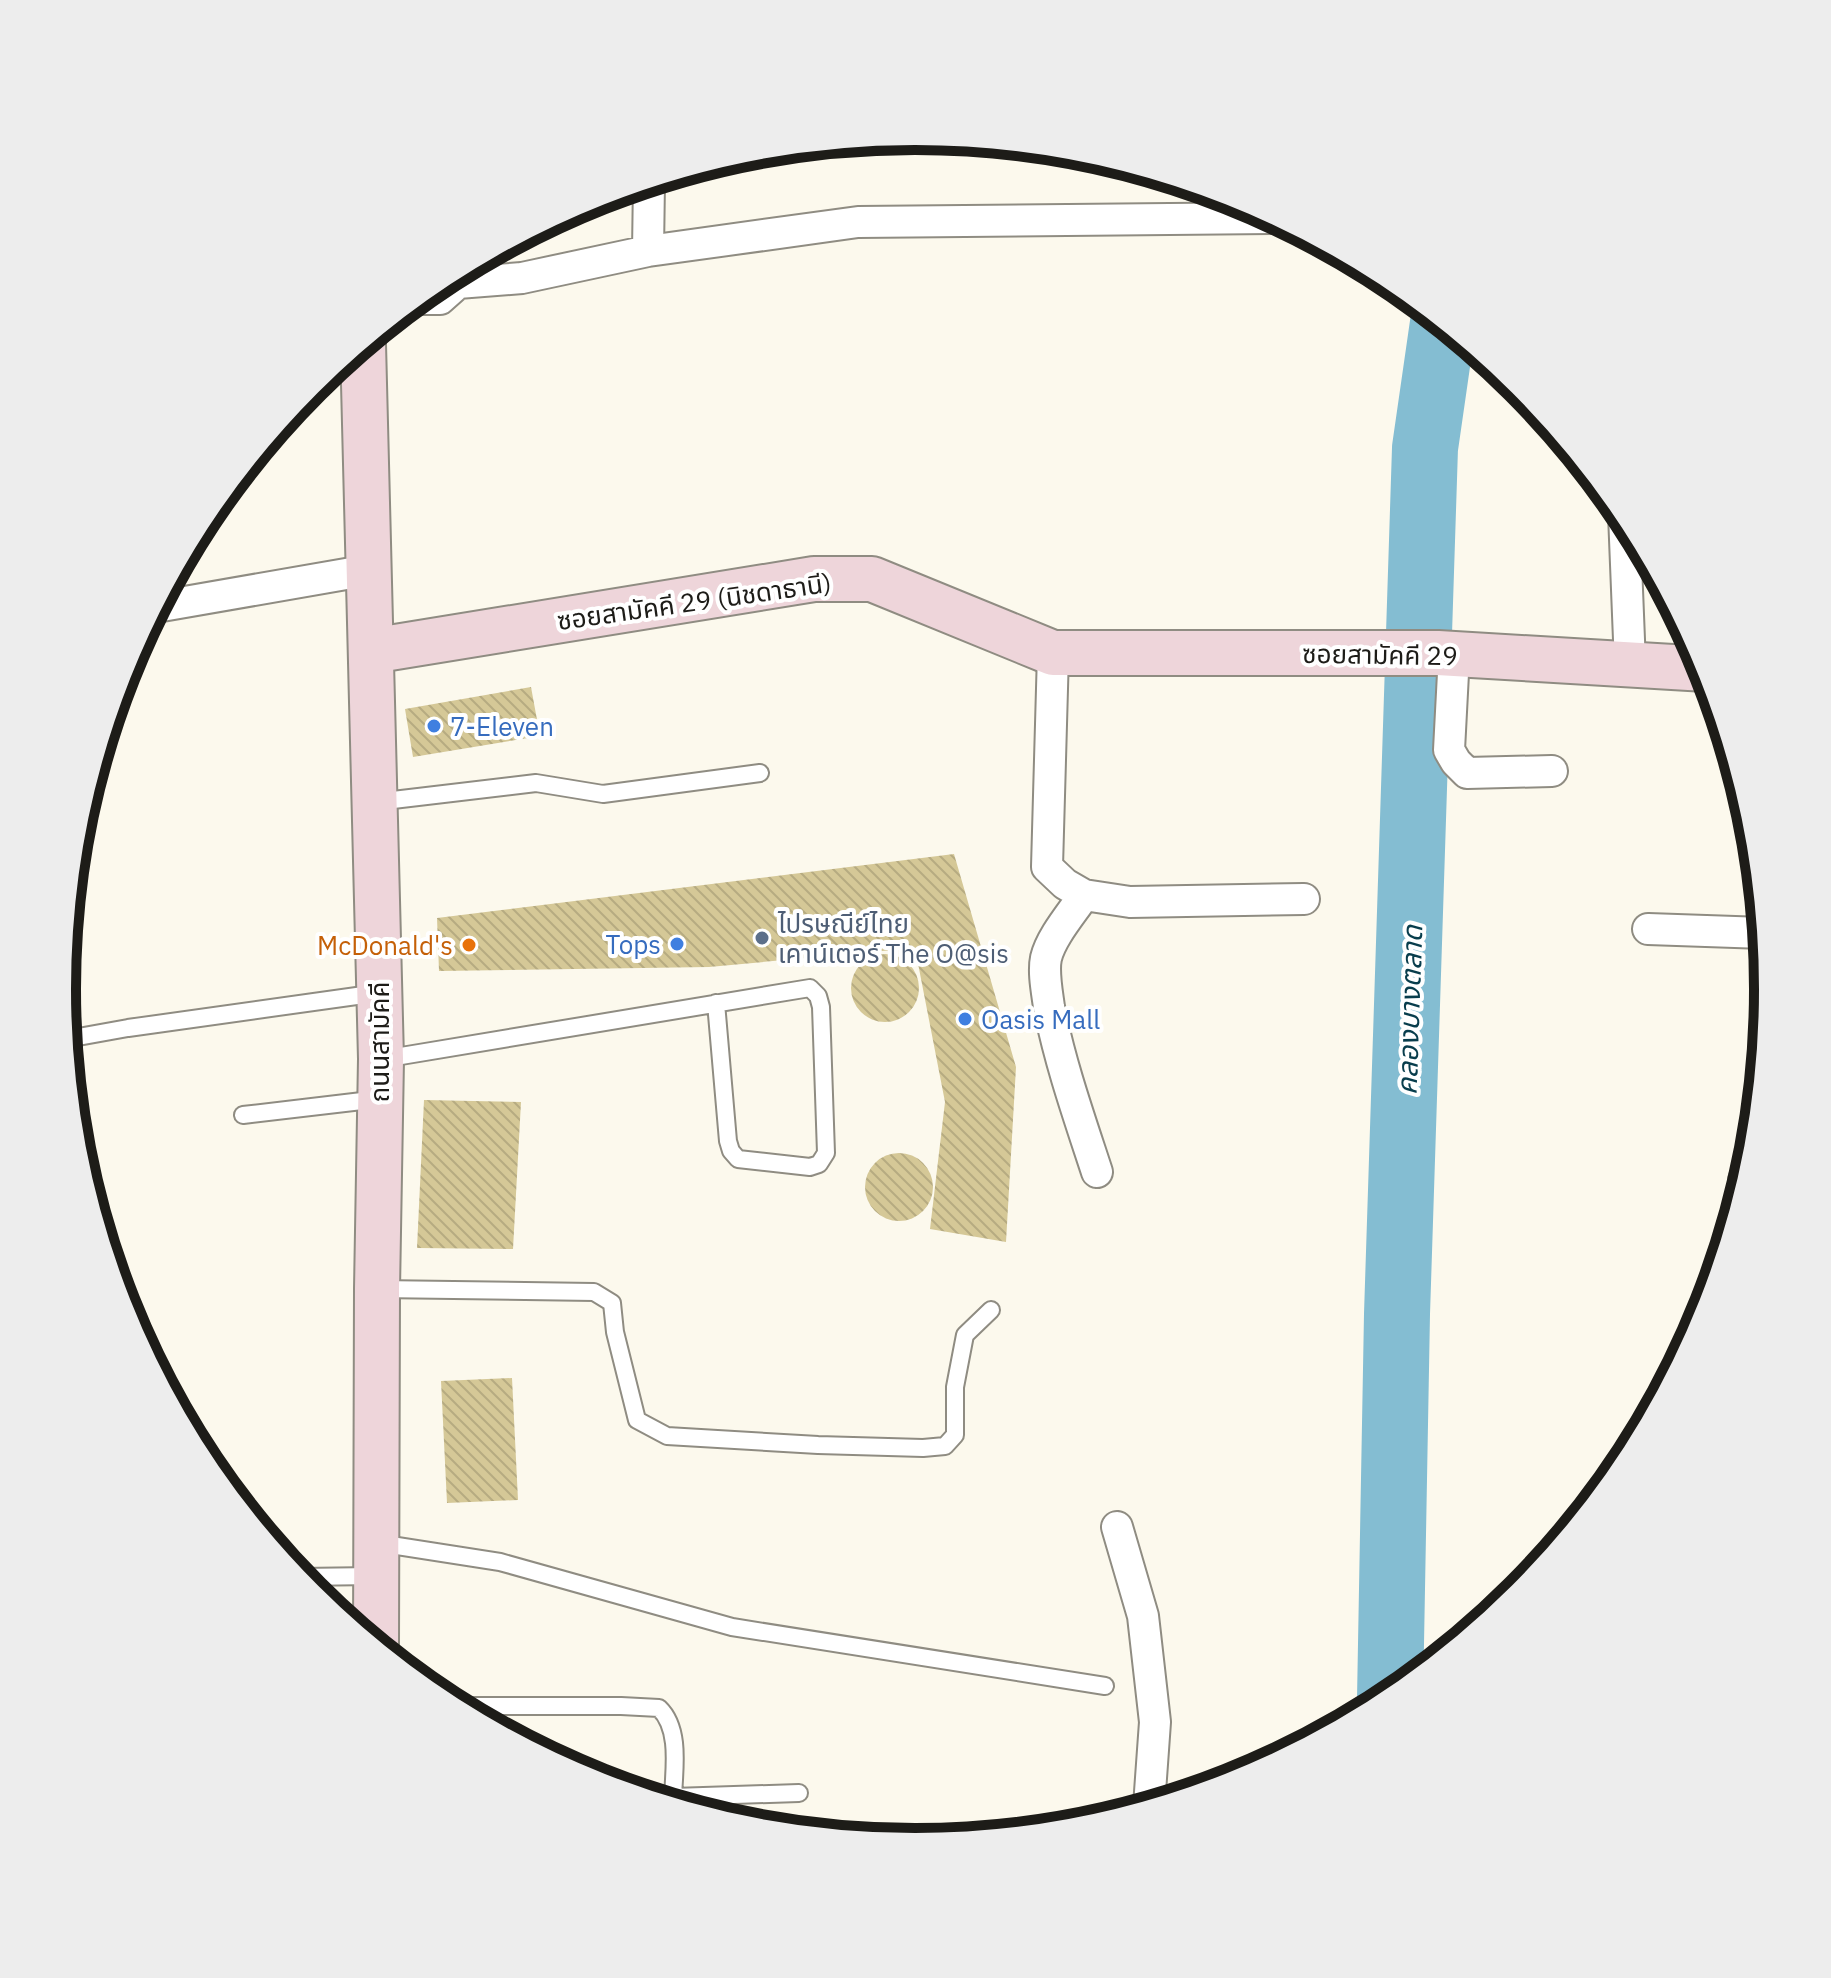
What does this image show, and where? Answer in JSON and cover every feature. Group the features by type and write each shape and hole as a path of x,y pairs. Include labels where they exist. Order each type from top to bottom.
{"street":[{"path":"648,251 649,193"},
{"path":"469,279 522,278 648,251 858,222 1248,218"},
{"name":"ถนนสามัคคี","path":"363,357 381,1079 376,1632"},
{"path":"1625,541 1630,665"},
{"path":"170,605 369,570"},
{"name":"ซอยสามัคคี 29 (นิชดาธานี)","path":"371,651 814,579 872,579 1053,653"},
{"path":"1053,653 1047,867 1065,884 1084,895 1130,902 1304,899"},
{"name":"ซอยสามัคคี 29","path":"1053,653 1446,654 1691,668"},
{"path":"1446,654 1449,750 1456,762 1467,773 1552,771"},
{"path":"1084,895 1053,941 1046,959 1046,990 1065,1074 1097,1172"},
{"path":"1648,929 1753,933"},
{"path":"1117,1527 1143,1616 1155,1722 1150,1795"}],"lane":[{"path":"375,802 536,783 603,794 760,773"},
{"path":"243,1115 381,1079 716,1003 810,988 818,996 821,1007 826,1153 819,1164 810,1167 738,1159 731,1151 716,1003"},
{"path":"78,1037 379,993"},
{"path":"377,1289 594,1292 612,1303 615,1332 637,1420 667,1436 818,1445 945,1446 955,1435 955,1387 965,1335 991,1310"},
{"path":"313,1574 377,1559 500,1562 732,1627 1105,1686"},
{"path":"480,1706 659,1708 667,1719 675,1754 668,1791"},
{"path":"689,1797 799,1793"}],"building":[{"path":"531,687 540,736 413,757 405,709"},
{"name":"Oasis Mall","path":"954,854 1016,1067 1006,1242 930,1229 945,1102 915,948 709,967 439,971 437,918"},
{"path":"885,954 909,964 919,988 909,1012 885,1022 861,1012 851,988 861,964"},
{"path":"424,1100 521,1102 513,1249 417,1248"},
{"path":"899,1153 912,1155 923,1163 931,1174 931,1200 923,1211 912,1219 899,1221 886,1219 875,1211 867,1200 865,1187 867,1174 875,1163 886,1155"},
{"path":"512,1378 518,1500 447,1503 441,1381"}],"waterway":[{"name":"คลองบางตลาด","path":"1390,1681 1397,1314 1425,448 1441,335"}],"place":[{"name":"7-Eleven","path":"434,726"},
{"name":"ไปรษณีย์ไทย เคาน์เตอร์ The O@sis","path":"762,938"},
{"name":"Tops","path":"677,944"},
{"name":"McDonald's","path":"469,945"},
{"name":"Oasis Mall","path":"965,1019"}]}
